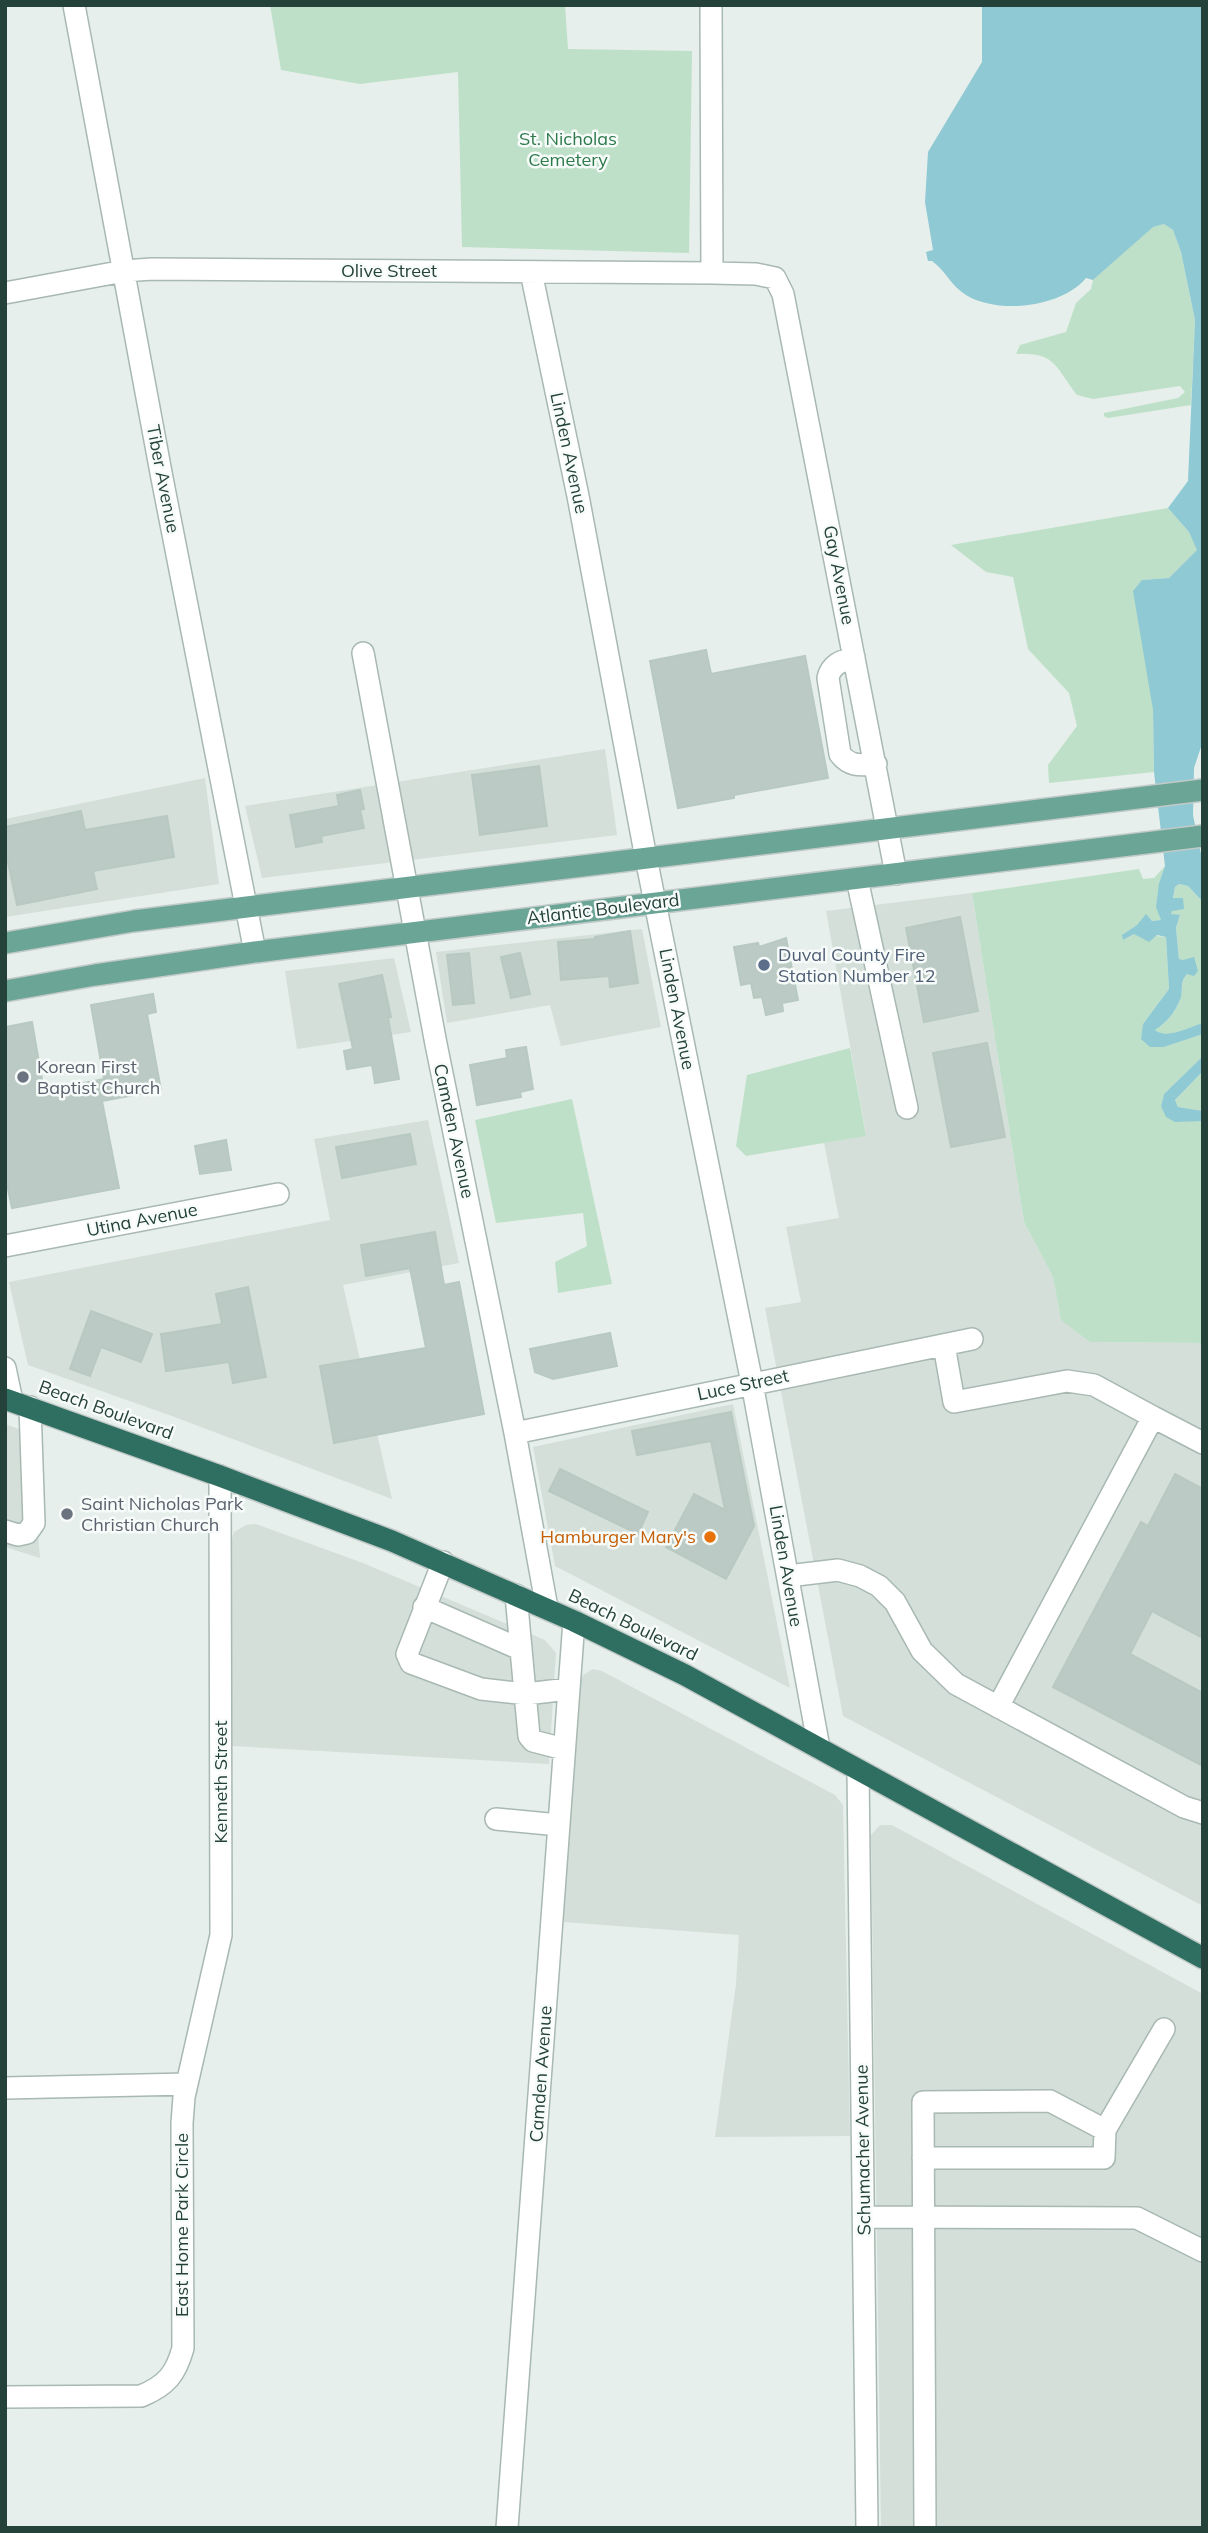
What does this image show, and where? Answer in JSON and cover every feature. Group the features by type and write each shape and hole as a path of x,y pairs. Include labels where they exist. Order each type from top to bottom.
{"highway":[{"name":"Beach Boulevard","path":"13,1401 220,1476 443,1562 547,1608 685,1675 1203,1958"}],"main road":[{"path":"5,943 134,921 247,906 1203,790"},
{"name":"Atlantic Boulevard","path":"5,991 255,952 1203,836"}],"street":[{"name":"Tiber Avenue","path":"74,5 255,952"},
{"path":"711,5 712,273"},
{"name":"Olive Street","path":"5,293 124,271 166,269 712,273 756,274 775,278"},
{"name":"Linden Avenue","path":"531,272 578,496 646,858 752,1383 819,1748"},
{"name":"Gay Avenue","path":"775,278 783,294 897,874"},
{"name":"Camden Avenue","path":"363,653 436,1044 547,1608"},
{"path":"855,657 839,662 829,670 840,754 846,762 857,765 876,764"},
{"path":"857,879 908,1108"},
{"name":"Utina Avenue","path":"5,1246 278,1194"},
{"name":"Luce Street","path":"514,1433 972,1339"},
{"path":"944,1345 954,1402 1067,1381 1094,1385 1203,1443"},
{"path":"5,1368 34,1523 27,1533 18,1535 5,1531"},
{"path":"998,1707 1153,1417"},
{"name":"Kenneth Street","path":"187,2084 221,1935 220,1476"},
{"path":"443,1562 407,1654 411,1663 481,1689 526,1694 568,1689"},
{"path":"788,1576 838,1570 860,1576 879,1586 895,1602 922,1651 956,1684 1184,1807 1203,1813"},
{"path":"516,1594 529,1736 533,1741 564,1749"},
{"path":"424,1607 520,1648"},
{"name":"Camden Avenue","path":"507,2528 574,1621"},
{"name":"Schumacher Avenue","path":"858,1771 867,2528"},
{"path":"496,1819 559,1825"},
{"path":"923,2158 1104,2158 1105,2130 1164,2029"},
{"path":"5,2088 187,2084"},
{"name":"East Home Park Circle","path":"5,2397 141,2396 157,2389 178,2367 183,2348 182,2123 187,2084"},
{"path":"925,2528 923,2102 1050,2101 1105,2130"},
{"path":"864,2217 1137,2218 1203,2251"}],"shaded area":[{"path":"605,749 617,835 262,878 245,806"},
{"path":"205,778 219,884 5,917 5,819"},
{"path":"972,893 1024,1222 1053,1277 1061,1319 1090,1342 1203,1343 1203,1906 843,1716 765,1308 801,1302 786,1227 839,1218 824,1143 866,1135 826,911"},
{"path":"642,929 661,1027 561,1046 550,1005 447,1023 436,952"},
{"path":"394,958 411,1032 297,1049 285,971"},
{"path":"428,1120 459,1263 343,1285 392,1499 28,1365 9,1282 330,1220 314,1139"},
{"path":"733,1404 790,1688 555,1566 533,1447"},
{"path":"5,1424 30,1433 40,1558 5,1547"},
{"path":"256,1524 363,1563 545,1640 556,1653 549,1764 232,1746 231,1542 234,1532 246,1525"},
{"path":"593,1669 602,1671 835,1795 843,1805 850,2136 715,2137 736,1984 739,1935 563,1922 580,1682 583,1675"},
{"path":"880,1825 892,1825 1203,1994 1203,2528 881,2528 871,1835"}],"green space":[{"name":"St. Nicholas Cemetery","path":"270,5 565,5 568,49 692,51 689,253 462,247 458,72 360,84 281,70"},
{"path":"1164,224 1173,230 1181,252 1195,320 1191,405 1108,418 1104,413 1178,398 1185,392 1180,386 1093,399 1077,395 1059,369 1047,359 1016,354 1020,345 1066,332 1076,303 1091,289 1093,280 1152,227"},
{"path":"1168,508 1189,532 1198,550 1169,578 1142,580 1153,710 1154,772 1049,783 1048,765 1077,726 1069,693 1028,649 1013,577 986,572 951,545"},
{"path":"1165,866 1159,883 1161,920 1152,921 1146,915 1123,935 1123,940 1134,934 1166,937 1169,989 1143,1024 1164,1047 1203,1034 1203,1056 1164,1094 1161,1106 1193,1120 1203,1121 1203,1343 1090,1342 1061,1320 1053,1277 1024,1222 972,893 1139,869 1143,879 1154,878"},
{"path":"1179,884 1188,886 1203,902 1203,1023 1166,1034 1155,1030 1175,1011 1187,974 1183,961 1179,959 1176,928 1180,916 1171,915 1175,887"},
{"path":"850,1048 866,1136 746,1156 736,1146 747,1075"},
{"path":"1203,1071 1203,1111 1178,1107 1175,1100"},
{"path":"572,1099 612,1284 558,1293 555,1262 587,1246 583,1213 496,1223 475,1120"}],"water":[{"path":"982,5 1203,5 1203,741 1194,768 1193,815 1203,864 1203,902 1188,886 1179,884 1175,887 1173,898 1183,898 1184,909 1172,911 1171,914 1180,915 1176,928 1179,959 1194,957 1198,971 1194,976 1187,974 1177,1007 1168,1020 1155,1030 1166,1034 1203,1023 1203,1034 1164,1047 1150,1047 1141,1039 1143,1024 1169,989 1166,937 1157,935 1149,942 1134,934 1123,940 1122,935 1137,925 1146,914 1152,921 1161,920 1156,907 1159,883 1165,866 1154,772 1153,710 1133,591 1142,580 1169,578 1197,550 1189,532 1168,508 1188,481 1195,320 1181,252 1173,230 1164,224 1153,227 1093,280 1086,278 1062,296 1029,305 995,305 966,295 937,265 928,261 926,252 933,250 925,202 928,152 982,62"},
{"path":"1203,1056 1203,1071 1175,1100 1178,1107 1203,1111 1203,1121 1175,1122 1166,1117 1161,1106 1164,1094"}],"building":[{"path":"706,650 711,674 805,656 828,778 678,808 650,661"},
{"path":"539,766 547,826 480,835 472,775"},
{"path":"360,790 364,828 321,836 322,842 296,847 290,815 339,806 337,795"},
{"path":"81,811 85,830 167,816 174,857 93,871 97,889 17,905 5,848 5,827"},
{"path":"960,917 978,1011 924,1022 906,928"},
{"path":"630,931 638,983 610,987 609,976 561,980 558,942 595,939"},
{"name":"Duval County Fire Station Number 12","path":"786,938 798,1000 782,1003 783,1011 766,1015 762,997 754,998 751,983 741,985 734,947 758,943 759,947"},
{"path":"469,953 474,1003 453,1005 447,955"},
{"path":"520,953 530,994 511,998 501,957"},
{"path":"382,975 391,1017 388,1018 399,1079 375,1083 372,1065 347,1069 344,1051 353,1049 339,984"},
{"path":"153,994 156,1012 147,1014 161,1090 102,1101 119,1188 12,1208 5,1175 5,1027 32,1022 44,1091 104,1079 91,1005"},
{"path":"987,1043 1005,1137 951,1147 933,1053"},
{"path":"526,1047 533,1089 520,1092 521,1097 477,1105 470,1065 507,1058 506,1050"},
{"path":"410,1134 416,1164 342,1178 336,1147"},
{"path":"226,1140 231,1170 200,1174 195,1146"},
{"path":"435,1232 444,1285 459,1282 484,1414 334,1443 320,1366 426,1348 410,1268 366,1276 361,1245"},
{"path":"248,1287 266,1377 233,1383 229,1362 166,1371 161,1334 222,1324 216,1294"},
{"path":"91,1311 152,1334 141,1362 101,1347 90,1376 70,1369"},
{"path":"610,1333 617,1366 553,1379 535,1372 530,1349"},
{"path":"731,1412 754,1526 726,1579 666,1547 694,1494 725,1510 711,1441 637,1455 632,1431"},
{"path":"560,1469 648,1512 638,1534 549,1491"},
{"path":"1175,1474 1203,1489 1203,1638 1152,1611 1130,1654 1203,1693 1203,1766 1053,1687 1141,1522 1148,1526"}],"place":[{"name":"Duval County Fire Station Number 12","path":"764,965"},
{"name":"Korean First Baptist Church","path":"23,1077"},
{"name":"Saint Nicholas Park Christian Church","path":"67,1514"},
{"name":"Hamburger Mary's","path":"710,1537"}]}
